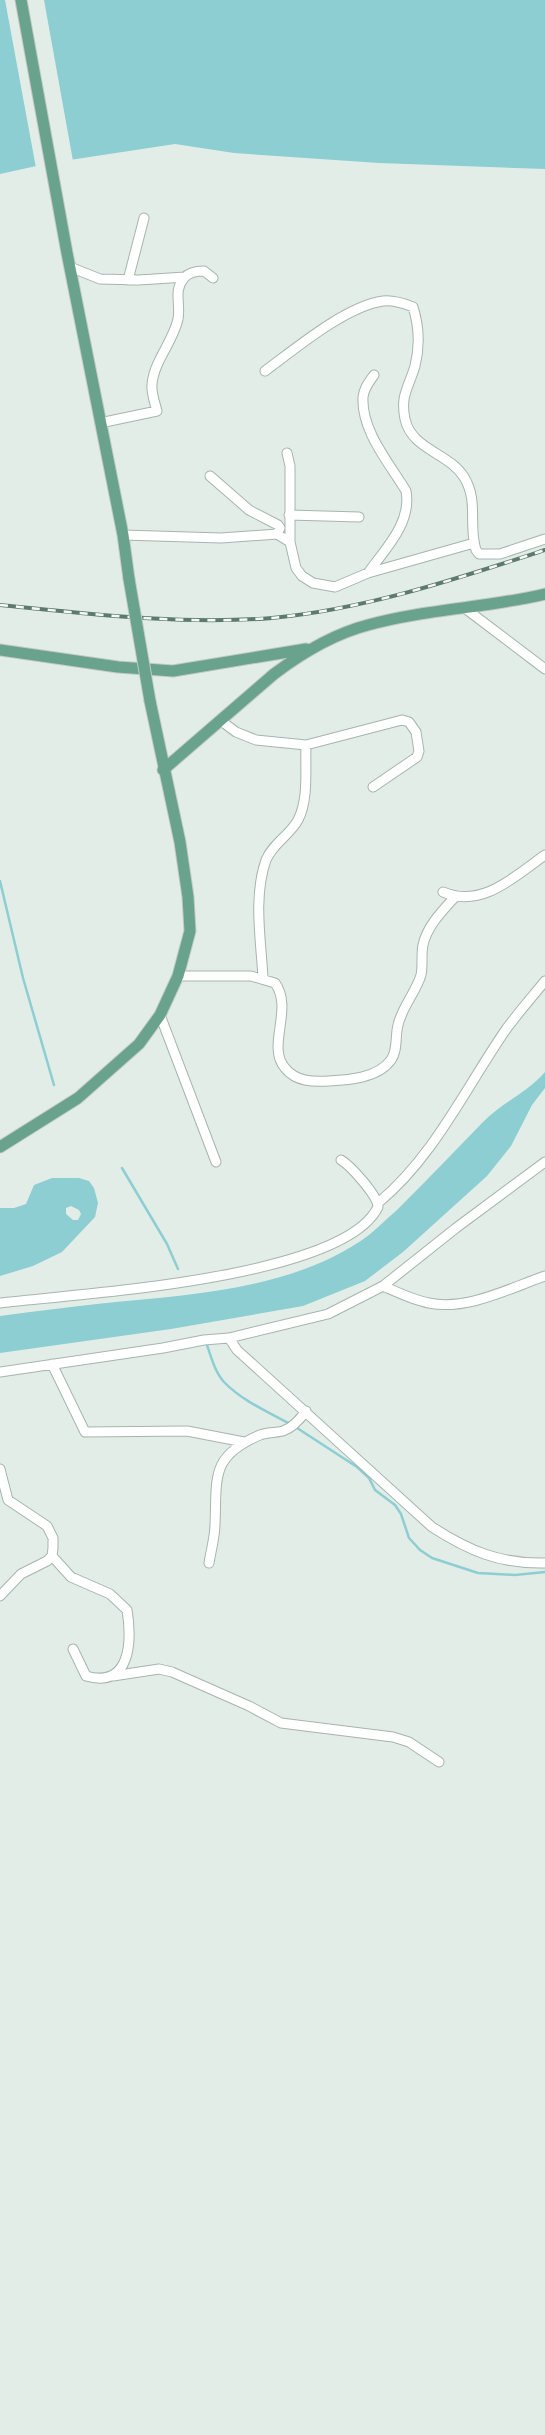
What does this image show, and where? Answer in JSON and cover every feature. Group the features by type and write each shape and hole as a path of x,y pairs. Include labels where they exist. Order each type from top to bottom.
{"main road":[{"path":"0,1147 78,1098 139,1044 160,1015 178,976 190,931 190,915 180,842 163,770 129,579 123,535 67,253 21,0"},
{"path":"163,770 274,674 314,647 368,625 425,614 507,602 545,594"},
{"path":"0,650 118,667 174,671 314,647"}],"street":[{"path":"128,280 144,218"},
{"path":"70,267 100,279 128,280 185,277"},
{"path":"100,423 157,411 152,386 154,371 174,330 178,317 176,297 185,277 192,272 204,270 213,278"},
{"path":"265,371 301,344 356,310 383,301 394,301 413,306 419,341 414,367 404,390 405,420 416,440 453,463 464,478 473,502 474,544 479,554 500,554 545,539"},
{"path":"368,573 399,529 407,509 408,499 406,491 376,442 367,421 363,397 367,386 374,375"},
{"path":"287,453 290,466 290,542 296,568 302,576 313,583 335,587 368,573 474,544"},
{"path":"210,476 249,510 278,525 280,528 277,534"},
{"path":"289,515 359,517"},
{"path":"123,535 221,538 277,534 290,542"},
{"path":"466,608 545,669"},
{"path":"220,720 236,732 256,740 306,745 386,723 402,720 410,722 416,732 419,751 418,757 373,787"},
{"path":"263,978 259,921 262,874 271,850 298,821 303,807 306,745"},
{"path":"443,892 456,898 492,892 545,855"},
{"path":"178,976 263,978 275,983 283,998 279,1047 284,1068 294,1076 311,1082 358,1079 380,1070 391,1060 395,1051 398,1025 421,974 424,942 428,931 456,898"},
{"path":"0,1303 198,1280 275,1264 310,1253 341,1239 365,1224 376,1210 378,1203 409,1174 471,1087 507,1029 545,981"},
{"path":"160,1015 216,1162"},
{"path":"341,1160 350,1166 378,1203"},
{"path":"0,1372 163,1348 204,1340 229,1338 328,1314 383,1286 456,1228 545,1162"},
{"path":"383,1286 429,1303 448,1305 468,1302 545,1276"},
{"path":"229,1338 237,1350 306,1411 415,1512 448,1537 473,1550 503,1561 545,1563"},
{"path":"52,1364 85,1432 187,1431 244,1442"},
{"path":"209,1563 215,1534 216,1481 219,1469 225,1459 244,1442 263,1433 284,1431 300,1420 306,1411"},
{"path":"0,1469 8,1500 47,1526 53,1538 52,1556 71,1578 110,1594 127,1610 129,1633 126,1658 122,1668 113,1676"},
{"path":"0,1596 14,1579 52,1556"},
{"path":"73,1649 86,1676 94,1678 158,1669 172,1672 249,1706 281,1723 393,1737 410,1742 440,1762"}],"water":[{"path":"0,0 545,0 545,169 379,163 234,153 175,144 50,163 0,174"},
{"path":"545,1072 545,1088 532,1105 511,1146 487,1176 403,1252 365,1281 303,1306 171,1329 0,1353 0,1316 173,1297 242,1286 276,1278 309,1267 340,1253 376,1229 397,1210 489,1116 530,1086"},
{"path":"52,1178 79,1178 89,1181 94,1188 98,1203 95,1217 62,1252 33,1266 0,1276 0,1208 14,1208 26,1204 34,1185","holes":["71,1206 79,1210 81,1214 78,1220 73,1220 66,1214 66,1208"]}],"pier":[{"path":"5,0 44,0 73,161 36,168"}],"waterway":[{"path":"0,881 23,978 54,1085"},
{"path":"122,1168 167,1244 178,1269"},
{"path":"207,1345 216,1369 224,1382 247,1400 290,1424"},
{"path":"294,1426 357,1467 369,1478 375,1490 395,1505 401,1514 409,1538 420,1550 432,1558 478,1573 515,1575 545,1572"}],"railway":[{"path":"0,605 136,618 204,620 272,618 342,608 410,592 545,550"}]}
